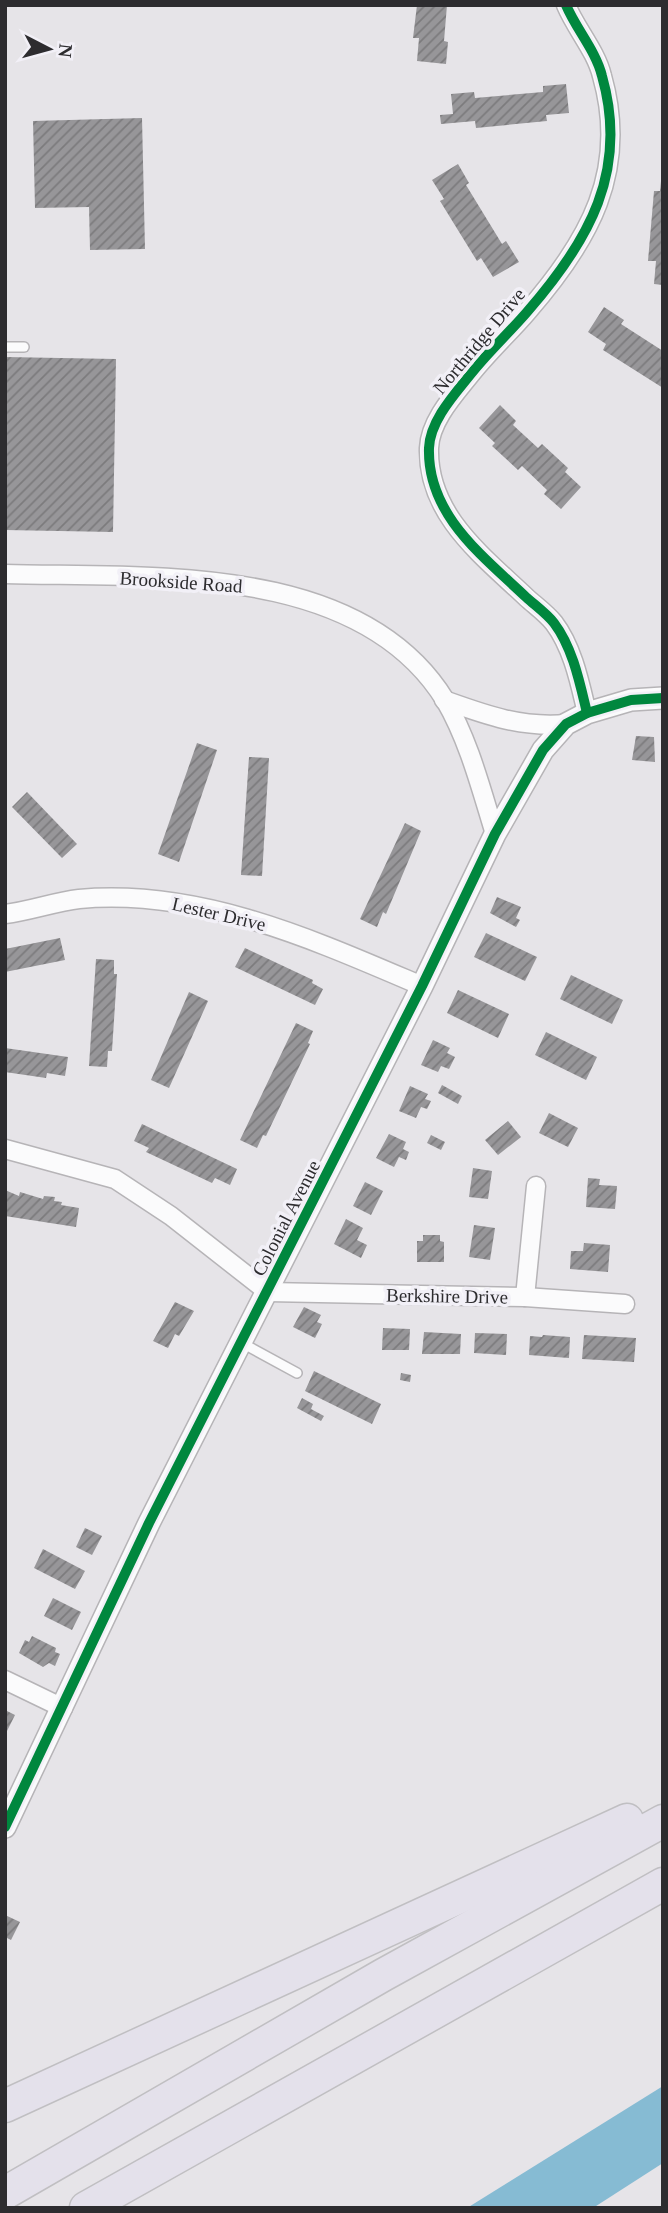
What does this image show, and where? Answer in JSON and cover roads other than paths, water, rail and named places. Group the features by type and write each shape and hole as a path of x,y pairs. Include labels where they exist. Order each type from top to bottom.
{"highway":[{"path":"5,2106 663,1803"},
{"path":"5,2193 383,1975 663,1821"},
{"path":"86,2208 663,1884"},
{"path":"125,2208 375,2045"}],"street":[{"name":"Northridge Drive","path":"566,5 602,73 612,119 611,164 592,218 568,260 528,311 445,406 429,445 432,481 446,515 469,542 555,624 578,675 587,713"},
{"name":"Brookside Road","path":"5,574 183,578 263,589 329,608 398,644 444,700 474,765 495,834"},
{"name":"Colonial Avenue","path":"5,1827 149,1523 422,986 495,834 543,750 566,724 587,713 631,700 663,698"},
{"path":"444,700 506,722 542,726 566,724"},
{"name":"Lester Drive","path":"5,914 78,899 156,899 237,915 314,939 422,986"},
{"path":"5,1149 115,1180 171,1216 268,1292"},
{"path":"525,1297 536,1186"},
{"name":"Berkshire Drive","path":"268,1292 525,1297 625,1304"},
{"path":"5,1680 63,1708"}],"lane":[{"path":"5,347 24,347"},
{"path":"242,1343 297,1373"}],"water":[{"path":"663,2086 663,2163 593,2208 467,2208"}]}
